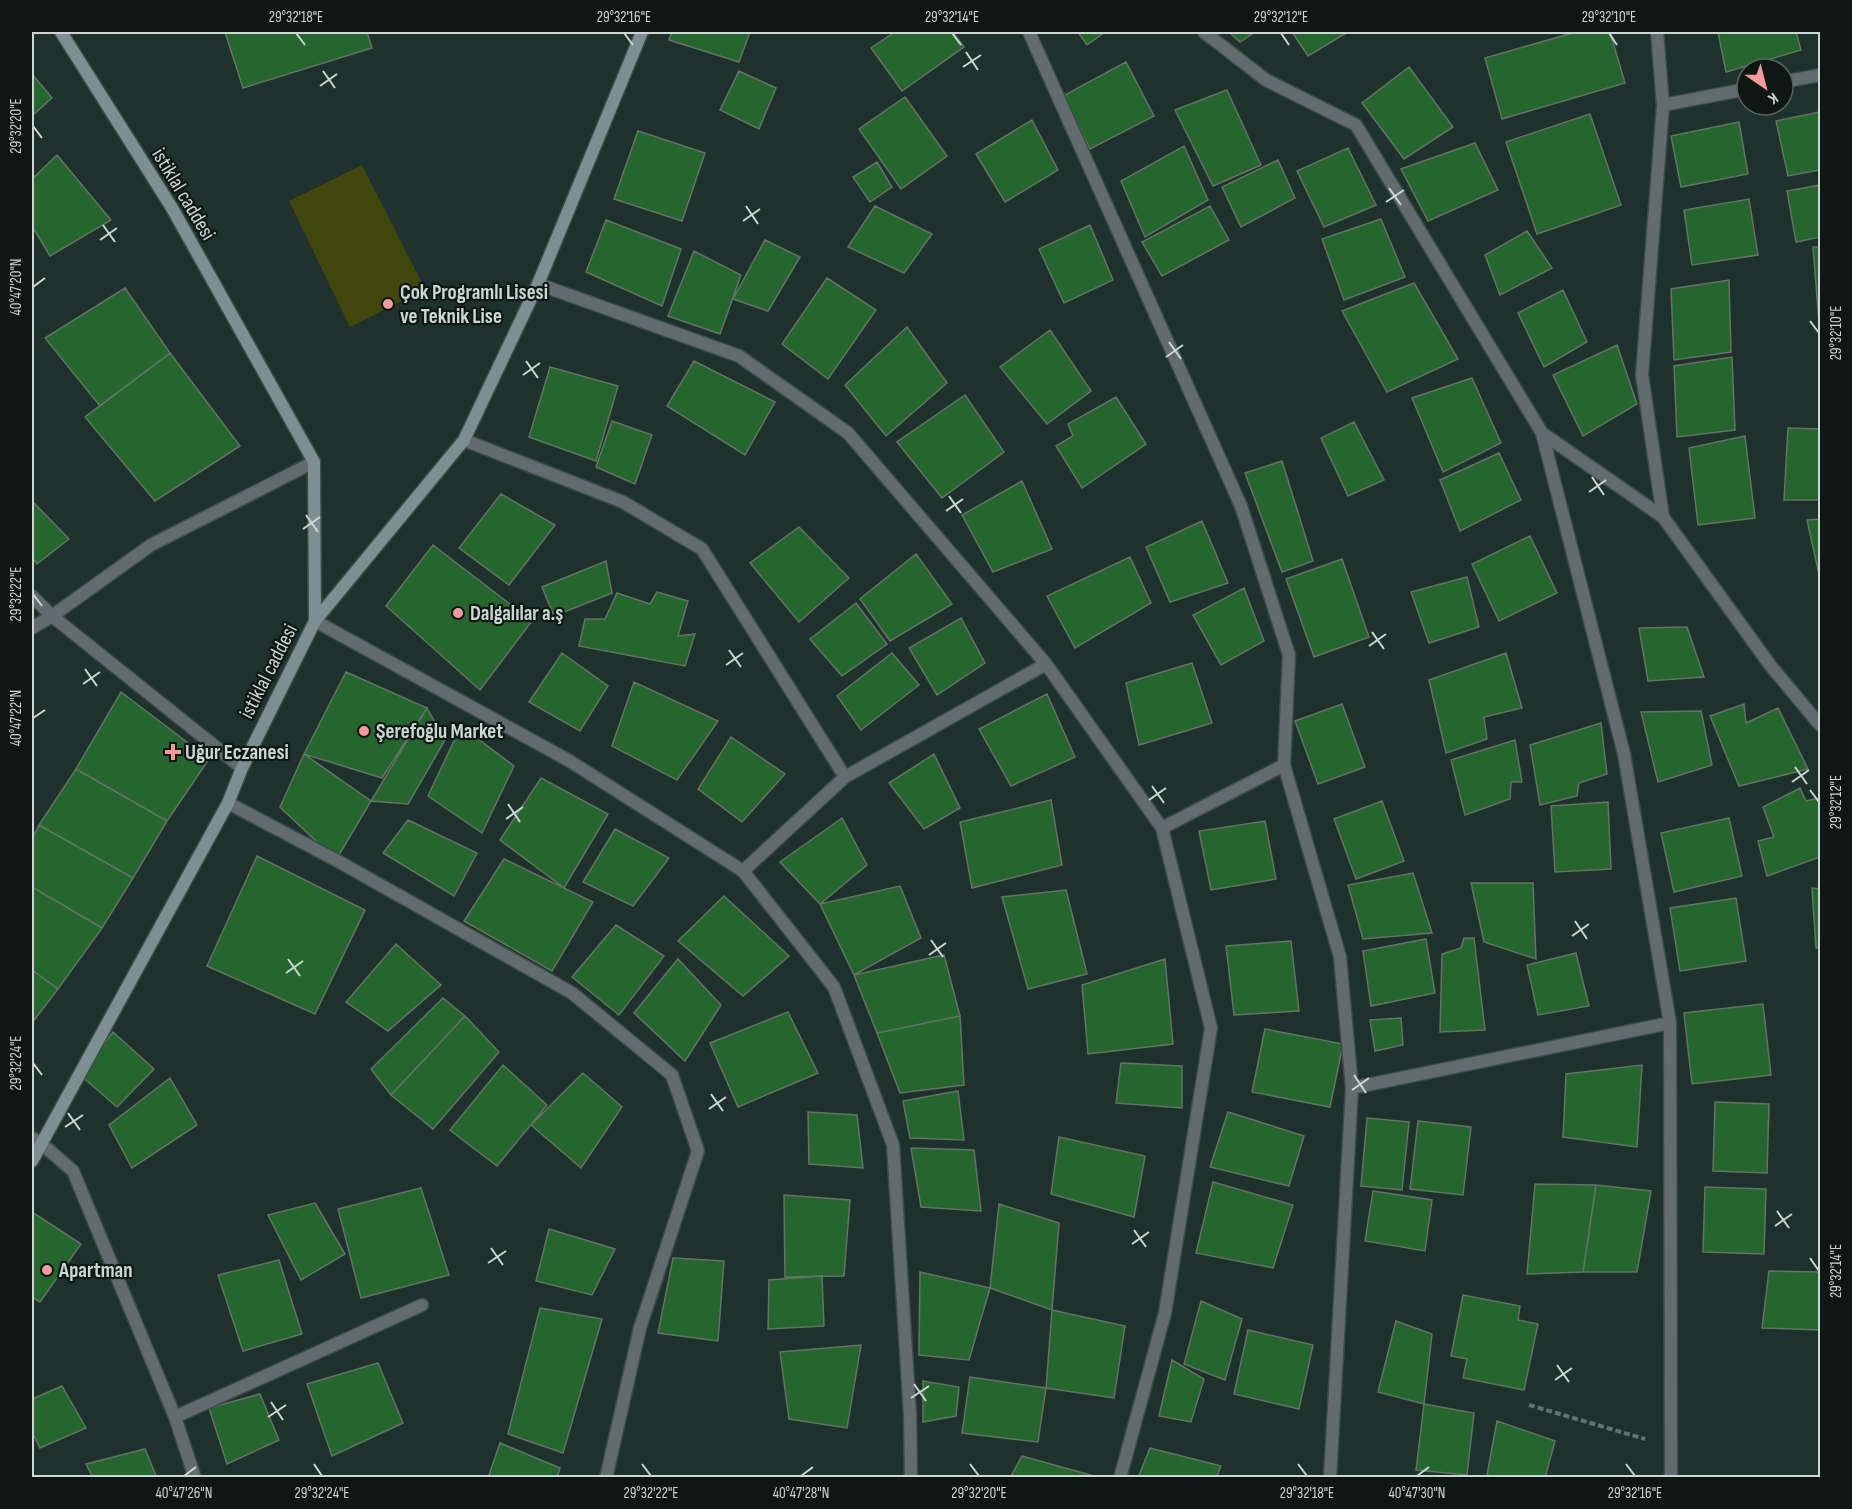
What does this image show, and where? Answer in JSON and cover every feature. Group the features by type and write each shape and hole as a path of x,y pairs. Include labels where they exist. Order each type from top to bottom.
{"main road":[{"name":"istiklal caddesi","path":"32,1161 37,1141 228,803 242,768 315,621 314,462 172,208 61,32"},
{"path":"315,621 464,440 538,284 642,32"}],"street":[{"path":"1029,32 1241,506 1290,655 1284,765 1340,957 1352,1088 1330,1478"},
{"path":"1204,32 1266,80 1356,125 1542,433 1624,754 1670,1023 1671,1478"},
{"path":"1656,32 1662,105 1642,375 1663,517"},
{"path":"1795,80 1821,75"},
{"path":"1662,105 1735,91"},
{"path":"538,284 739,356 848,433 1046,664 1162,828 1211,1028 1165,1313 1120,1478"},
{"path":"1542,433 1663,517 1770,665 1821,725"},
{"path":"464,440 623,502 702,549 845,777"},
{"path":"32,628 151,545 314,462"},
{"path":"32,596 52,616 242,768"},
{"path":"315,621 568,760 743,871 834,987 893,1145 910,1415 911,1478"},
{"path":"743,871 845,777 1046,664"},
{"path":"1162,828 1284,765"},
{"path":"228,803 336,860 572,993 672,1075 698,1151 640,1328 606,1478"},
{"path":"1352,1088 1670,1023"},
{"path":"37,1141 72,1171 176,1417 195,1478"},
{"path":"176,1417 422,1305"}],"path":[{"path":"1529,1405 1672,1446"}],"green space":[{"path":"362,165 425,289 350,327 289,201"}],"building":[{"path":"225,32 367,32 372,48 243,88"},
{"path":"672,32 750,32 739,62 669,40"},
{"path":"895,32 953,32 964,47 902,91 871,48"},
{"path":"1078,32 1105,32 1087,45"},
{"path":"1229,32 1255,32 1240,42"},
{"path":"1292,32 1348,32 1308,56"},
{"path":"1576,32 1610,32 1625,83 1502,119 1485,58"},
{"path":"1718,32 1796,32 1801,50 1777,57 1735,57 1735,69 1726,72"},
{"path":"1126,62 1154,116 1090,149 1063,96"},
{"path":"1409,67 1453,127 1404,159 1362,103"},
{"path":"739,71 776,88 759,129 720,110"},
{"path":"32,74 52,98 32,116"},
{"path":"1227,90 1261,165 1213,186 1175,110"},
{"path":"905,97 947,156 901,189 859,129"},
{"path":"1820,112 1820,170 1788,176 1776,121"},
{"path":"1590,114 1621,205 1537,234 1506,142"},
{"path":"1032,120 1058,170 1005,202 976,154"},
{"path":"1739,122 1748,174 1681,187 1671,136"},
{"path":"638,131 705,153 682,221 614,199"},
{"path":"1475,143 1498,190 1428,221 1401,169"},
{"path":"1184,146 1208,200 1145,237 1121,181"},
{"path":"1348,148 1376,205 1324,227 1297,171"},
{"path":"57,155 111,220 50,256 32,226 32,179"},
{"path":"1278,160 1295,198 1241,227 1222,187"},
{"path":"877,162 892,187 870,202 853,177"},
{"path":"1820,185 1820,237 1796,242 1787,191"},
{"path":"1749,199 1758,255 1692,265 1684,210"},
{"path":"875,206 932,234 904,273 848,247"},
{"path":"1210,206 1229,240 1162,276 1142,242"},
{"path":"1381,219 1405,277 1344,300 1322,239"},
{"path":"606,220 681,249 662,306 586,272"},
{"path":"1090,225 1113,280 1064,303 1039,249"},
{"path":"1527,231 1552,268 1500,295 1485,255"},
{"path":"765,240 800,257 768,311 733,299"},
{"path":"1813,247 1820,247 1820,335"},
{"path":"694,251 741,275 720,334 668,316"},
{"path":"827,278 876,310 828,379 782,344"},
{"path":"1729,280 1731,352 1674,360 1671,289"},
{"path":"1414,283 1458,359 1387,392 1342,311"},
{"path":"125,288 170,353 100,406 45,338"},
{"path":"1563,290 1587,342 1544,367 1518,313"},
{"path":"907,327 947,383 886,436 845,385"},
{"path":"1050,330 1091,391 1047,424 1000,367"},
{"path":"1617,345 1637,404 1583,436 1553,375"},
{"path":"170,353 240,446 155,501 85,417"},
{"path":"1732,357 1735,430 1677,437 1674,366"},
{"path":"694,361 775,402 745,455 667,406"},
{"path":"550,367 618,386 596,461 529,437"},
{"path":"1472,378 1501,443 1443,472 1412,398"},
{"path":"965,395 1004,452 942,498 897,442"},
{"path":"1116,397 1146,444 1082,488 1056,446 1073,436 1068,424"},
{"path":"612,421 652,435 635,484 596,467"},
{"path":"1354,422 1384,480 1348,496 1321,438"},
{"path":"1788,428 1820,429 1820,500 1784,500"},
{"path":"1745,436 1755,518 1698,525 1689,448"},
{"path":"1499,453 1521,500 1460,531 1440,480"},
{"path":"1282,461 1313,561 1282,572 1245,473"},
{"path":"1022,481 1052,549 993,572 962,515"},
{"path":"501,494 555,525 509,585 459,548"},
{"path":"32,501 69,539 37,564 32,557"},
{"path":"1820,519 1820,579 1807,520"},
{"path":"1202,521 1228,583 1170,602 1146,547"},
{"path":"799,527 849,578 799,622 750,563"},
{"path":"1530,536 1557,593 1499,621 1472,564"},
{"name":"Dalgalılar a.ş","path":"433,545 532,621 480,690 386,606"},
{"path":"916,554 952,604 890,641 860,599"},
{"path":"1130,557 1151,603 1075,648 1047,596"},
{"path":"1342,559 1369,637 1314,657 1286,579"},
{"path":"606,561 612,593 554,616 542,587"},
{"path":"1467,577 1479,627 1429,643 1411,592"},
{"path":"1244,588 1264,641 1221,665 1193,615"},
{"path":"657,592 688,601 678,636 695,634 685,666 579,646 585,619 605,619 617,593 650,604"},
{"path":"856,603 887,644 842,676 810,639"},
{"path":"961,618 985,663 937,695 909,648"},
{"path":"1687,627 1704,677 1648,681 1639,628"},
{"path":"562,653 608,686 580,731 529,702"},
{"path":"892,653 919,685 861,730 837,696"},
{"path":"1506,653 1522,708 1484,717 1487,739 1446,753 1429,680"},
{"path":"1192,663 1212,723 1139,745 1126,683"},
{"name":"Şerefoğlu Market","path":"346,672 427,708 382,778 304,754"},
{"path":"634,682 718,721 677,780 612,746"},
{"path":"121,692 209,759 167,821 76,769"},
{"path":"1047,694 1075,757 1011,786 979,729"},
{"path":"1342,704 1365,767 1318,784 1295,721"},
{"path":"1744,704 1746,723 1778,708 1808,769 1739,786 1710,716"},
{"path":"427,708 445,740 408,804 371,801"},
{"path":"1701,711 1712,765 1658,782 1641,712"},
{"path":"1601,723 1607,774 1579,783 1577,796 1540,805 1530,745"},
{"path":"461,726 514,766 482,833 428,796"},
{"path":"731,737 785,774 742,822 698,789"},
{"path":"1515,740 1522,782 1511,782 1510,799 1465,815 1451,760"},
{"path":"304,754 371,801 336,860 280,807"},
{"path":"934,754 960,808 924,829 889,783"},
{"path":"76,769 167,821 133,878 39,825"},
{"path":"541,778 608,814 564,888 500,840"},
{"path":"1800,788 1806,801 1820,798 1820,857 1767,876 1758,841 1774,837 1763,807"},
{"path":"1051,800 1062,865 972,888 960,822"},
{"path":"1382,801 1404,861 1356,879 1334,819"},
{"path":"1608,802 1611,869 1555,872 1551,806"},
{"path":"842,818 867,865 820,904 780,862"},
{"path":"1729,818 1742,876 1674,892 1661,833"},
{"path":"408,820 477,853 454,896 383,853"},
{"path":"1265,821 1276,879 1211,890 1199,831"},
{"path":"39,825 133,878 102,928 32,887 32,839"},
{"path":"615,829 669,858 633,906 583,882"},
{"path":"257,856 365,910 315,1014 207,966"},
{"path":"504,859 593,902 552,971 464,921"},
{"path":"1413,873 1432,933 1363,939 1348,885"},
{"path":"1471,883 1533,883 1536,959 1484,942"},
{"path":"900,886 921,938 854,975 820,904"},
{"path":"32,887 102,928 58,989 32,970"},
{"path":"1812,888 1820,889 1820,948 1816,948"},
{"path":"1066,890 1087,974 1028,989 1002,897"},
{"path":"724,896 789,956 743,996 678,941"},
{"path":"1736,898 1746,961 1680,971 1670,908"},
{"path":"616,925 664,956 619,1015 572,977"},
{"path":"1464,938 1474,938 1485,1030 1440,1032 1442,954 1461,948"},
{"path":"1426,939 1435,993 1371,1006 1363,951"},
{"path":"1291,941 1299,1011 1234,1015 1226,946"},
{"path":"396,944 441,985 388,1031 346,1002"},
{"path":"1576,953 1589,1006 1538,1015 1527,965"},
{"path":"944,955 960,1016 877,1033 854,975"},
{"path":"678,959 721,1005 685,1061 634,1013"},
{"path":"1165,959 1173,1044 1088,1054 1082,985"},
{"path":"32,970 58,989 32,1023"},
{"path":"443,998 465,1016 391,1095 371,1069"},
{"path":"1763,1004 1771,1075 1692,1084 1684,1013"},
{"path":"788,1012 818,1073 738,1107 710,1043"},
{"path":"465,1016 499,1052 433,1129 391,1095"},
{"path":"960,1016 964,1085 900,1093 877,1033"},
{"path":"1401,1018 1403,1045 1375,1051 1370,1020"},
{"path":"1265,1029 1343,1044 1330,1107 1252,1092"},
{"path":"113,1032 154,1069 117,1107 80,1075"},
{"path":"1121,1063 1182,1066 1182,1108 1116,1103"},
{"path":"503,1065 547,1105 497,1166 450,1130"},
{"path":"1642,1065 1637,1147 1563,1137 1566,1074"},
{"path":"583,1073 622,1107 581,1168 531,1125"},
{"path":"170,1078 197,1125 132,1168 109,1125"},
{"path":"958,1091 964,1140 910,1138 903,1101"},
{"path":"1715,1102 1769,1104 1767,1173 1713,1171"},
{"path":"808,1112 857,1115 863,1168 809,1164"},
{"path":"1228,1112 1304,1136 1289,1186 1210,1167"},
{"path":"1367,1118 1409,1122 1402,1190 1361,1186"},
{"path":"1418,1121 1471,1127 1463,1195 1410,1189"},
{"path":"1059,1137 1145,1156 1134,1217 1051,1194"},
{"path":"911,1148 974,1150 981,1211 921,1207"},
{"path":"1213,1182 1293,1205 1273,1268 1196,1253"},
{"path":"1535,1184 1596,1185 1583,1272 1527,1274"},
{"path":"1596,1185 1651,1191 1637,1272 1583,1272"},
{"path":"1705,1187 1766,1189 1764,1254 1703,1252"},
{"path":"421,1188 449,1275 361,1298 338,1209"},
{"path":"1373,1191 1432,1200 1425,1251 1365,1241"},
{"path":"784,1195 850,1200 844,1276 785,1277"},
{"path":"315,1203 345,1254 301,1280 268,1215"},
{"path":"999,1204 1059,1223 1052,1310 990,1288"},
{"name":"Apartman","path":"32,1212 81,1244 40,1302 32,1297"},
{"path":"549,1229 615,1249 592,1295 536,1281"},
{"path":"673,1258 724,1261 718,1341 658,1333"},
{"path":"279,1260 302,1334 243,1351 218,1275"},
{"path":"1769,1271 1820,1272 1820,1330 1762,1328"},
{"path":"920,1272 990,1288 969,1360 919,1355"},
{"path":"822,1276 824,1326 768,1329 769,1280"},
{"path":"1463,1295 1520,1306 1518,1320 1538,1324 1524,1390 1463,1378 1467,1359 1451,1356"},
{"path":"1201,1301 1242,1319 1225,1380 1184,1364"},
{"path":"540,1308 602,1319 563,1453 508,1434"},
{"path":"1052,1310 1125,1326 1114,1398 1046,1388"},
{"path":"1396,1321 1432,1334 1424,1404 1378,1392"},
{"path":"1248,1330 1313,1345 1299,1409 1234,1394"},
{"path":"861,1345 847,1428 789,1419 780,1352"},
{"path":"1172,1360 1204,1379 1191,1422 1159,1416"},
{"path":"378,1363 403,1423 332,1456 307,1384"},
{"path":"970,1377 1046,1388 1038,1442 962,1433"},
{"path":"923,1381 959,1387 956,1416 923,1422"},
{"path":"62,1386 86,1428 40,1448 32,1432 32,1399"},
{"path":"260,1394 279,1440 227,1464 209,1408"},
{"path":"1424,1404 1474,1413 1467,1475 1416,1470"},
{"path":"1497,1421 1555,1441 1545,1478 1500,1478 1487,1475"},
{"path":"500,1443 560,1468 557,1478 488,1478"},
{"path":"1150,1448 1221,1466 1216,1478 1138,1478"},
{"path":"145,1449 157,1478 93,1478 86,1464"},
{"path":"1022,1456 1094,1476 1093,1478 1010,1478"}],"place":[{"name":"Çok Programlı Lisesi ve Teknik Lise","path":"388,304"},
{"name":"Dalgalılar a.ş","path":"458,613"},
{"name":"Şerefoğlu Market","path":"364,731"},
{"name":"Uğur Eczanesi","path":"173,752"},
{"name":"Apartman","path":"47,1270"}]}
